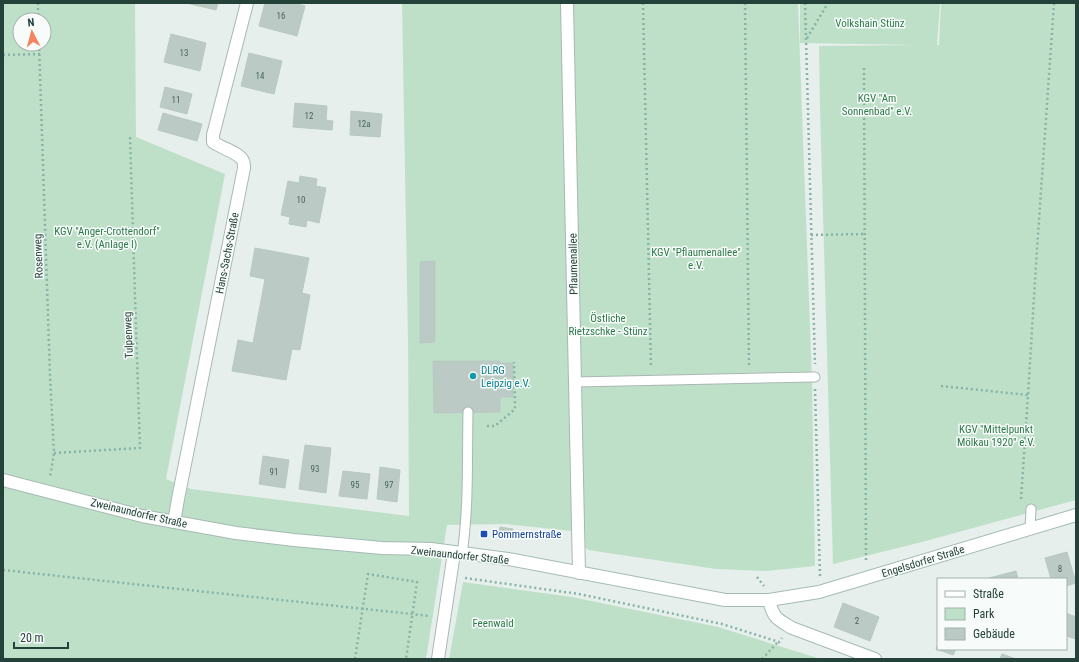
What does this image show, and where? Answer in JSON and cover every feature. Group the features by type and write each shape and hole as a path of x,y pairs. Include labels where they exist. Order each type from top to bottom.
{"street":[{"name":"Hans-Sachs-Straße","path":"174,522 244,168 243,160 238,154 218,146 213,142 212,135 248,3"},
{"name":"Pflaumenallee","path":"567,3 579,573"},
{"name":"Zweinaundorfer Straße","path":"3,480 142,516 236,533 382,548 431,549 508,559 725,600 769,600"},
{"name":"Engelsdorfer Straße","path":"769,600 819,592 1076,515"},
{"path":"438,659 451,576 458,553"},
{"path":"769,600 773,615 792,628 875,659"}],"lane":[{"path":"575,382 815,377"},
{"path":"458,553 465,537 468,412"},
{"path":"1030,529 1031,510"}],"path":[{"path":"644,3 651,380"},
{"path":"745,3 750,378"},
{"path":"805,3 814,336"},
{"path":"806,39 828,3"},
{"path":"1021,501 1054,3"},
{"path":"3,55 40,52"},
{"name":"Rosenweg","path":"40,52 54,453 53,461"},
{"path":"864,68 866,565"},
{"name":"Tulpenweg","path":"54,453 140,448 130,136"},
{"path":"811,235 865,234"},
{"path":"487,426 496,426 515,409 514,362"},
{"path":"941,386 1028,395"},
{"path":"816,403 820,577"},
{"path":"3,570 445,617"},
{"path":"355,659 368,574 417,582 406,659"},
{"path":"451,576 579,594 722,624 779,642"},
{"path":"762,659 792,628"}],"green space":[{"name":"Östliche Rietzschke - Stünz","path":"3,3 135,3 136,137 225,174 166,479 191,489 409,516 408,339 402,3 798,3 812,381 815,566 767,571 716,569 588,550 571,531 506,524 447,525 426,659 3,659"},
{"path":"800,3 940,3 937,45 939,45 941,3 1076,3 1076,500 918,543 833,564 819,46 917,45 800,43"},
{"name":"Feenwald","path":"463,582 572,597 718,627 821,659 449,659"}],"building":[{"path":"186,3 218,3 216,10"},
{"path":"265,3 293,3 305,6 297,36 259,26"},
{"path":"171,34 206,43 200,71 164,62"},
{"path":"249,53 282,61 274,94 241,86"},
{"path":"165,87 192,94 187,114 160,107"},
{"path":"295,103 327,106 326,120 333,121 332,130 293,127"},
{"path":"351,111 382,114 380,137 350,135"},
{"path":"163,113 202,124 197,141 158,130"},
{"path":"300,176 317,179 316,186 326,188 319,223 307,220 306,227 289,224 290,217 281,215 288,181 299,183"},
{"path":"255,248 309,258 302,293 310,295 300,350 292,349 286,380 232,371 238,340 253,343 265,279 250,276"},
{"path":"435,261 435,342 420,343 420,262"},
{"name":"DLRG Leipzig e.V.","path":"433,361 500,361 500,363 513,363 513,397 500,397 500,412 434,413"},
{"path":"305,445 331,448 326,493 299,489"},
{"path":"263,456 289,460 285,488 259,484"},
{"path":"380,467 400,470 397,502 377,499"},
{"path":"343,471 370,474 367,499 339,496"},
{"path":"500,527 513,529 512,534 499,532"},
{"path":"1067,552 1076,583 1067,586 1067,578 1051,578 1045,558"},
{"path":"1016,571 1018,578 989,578"},
{"path":"843,603 879,617 870,641 834,627"},
{"path":"1067,613 1076,617 1076,639 1067,636"},
{"path":"939,650 956,650 953,655"},
{"path":"1002,654 1016,659 1000,659"}],"place":[{"name":"DLRG Leipzig e.V.","path":"473,376"},
{"name":"Pommernstraße","path":"484,534"}],"park label":[{"name":"Volkshain Stünz","path":"870,23"},
{"name":"KGV \"Am Sonnenbad\" e.V.","path":"877,104"},
{"name":"KGV \"Anger-Crottendorf\" e.V. (Anlage I)","path":"107,237"},
{"name":"KGV \"Pflaumenallee\" e.V.","path":"696,258"},
{"name":"KGV \"Mittelpunkt Mölkau 1920\" e.V.","path":"996,435"}]}
